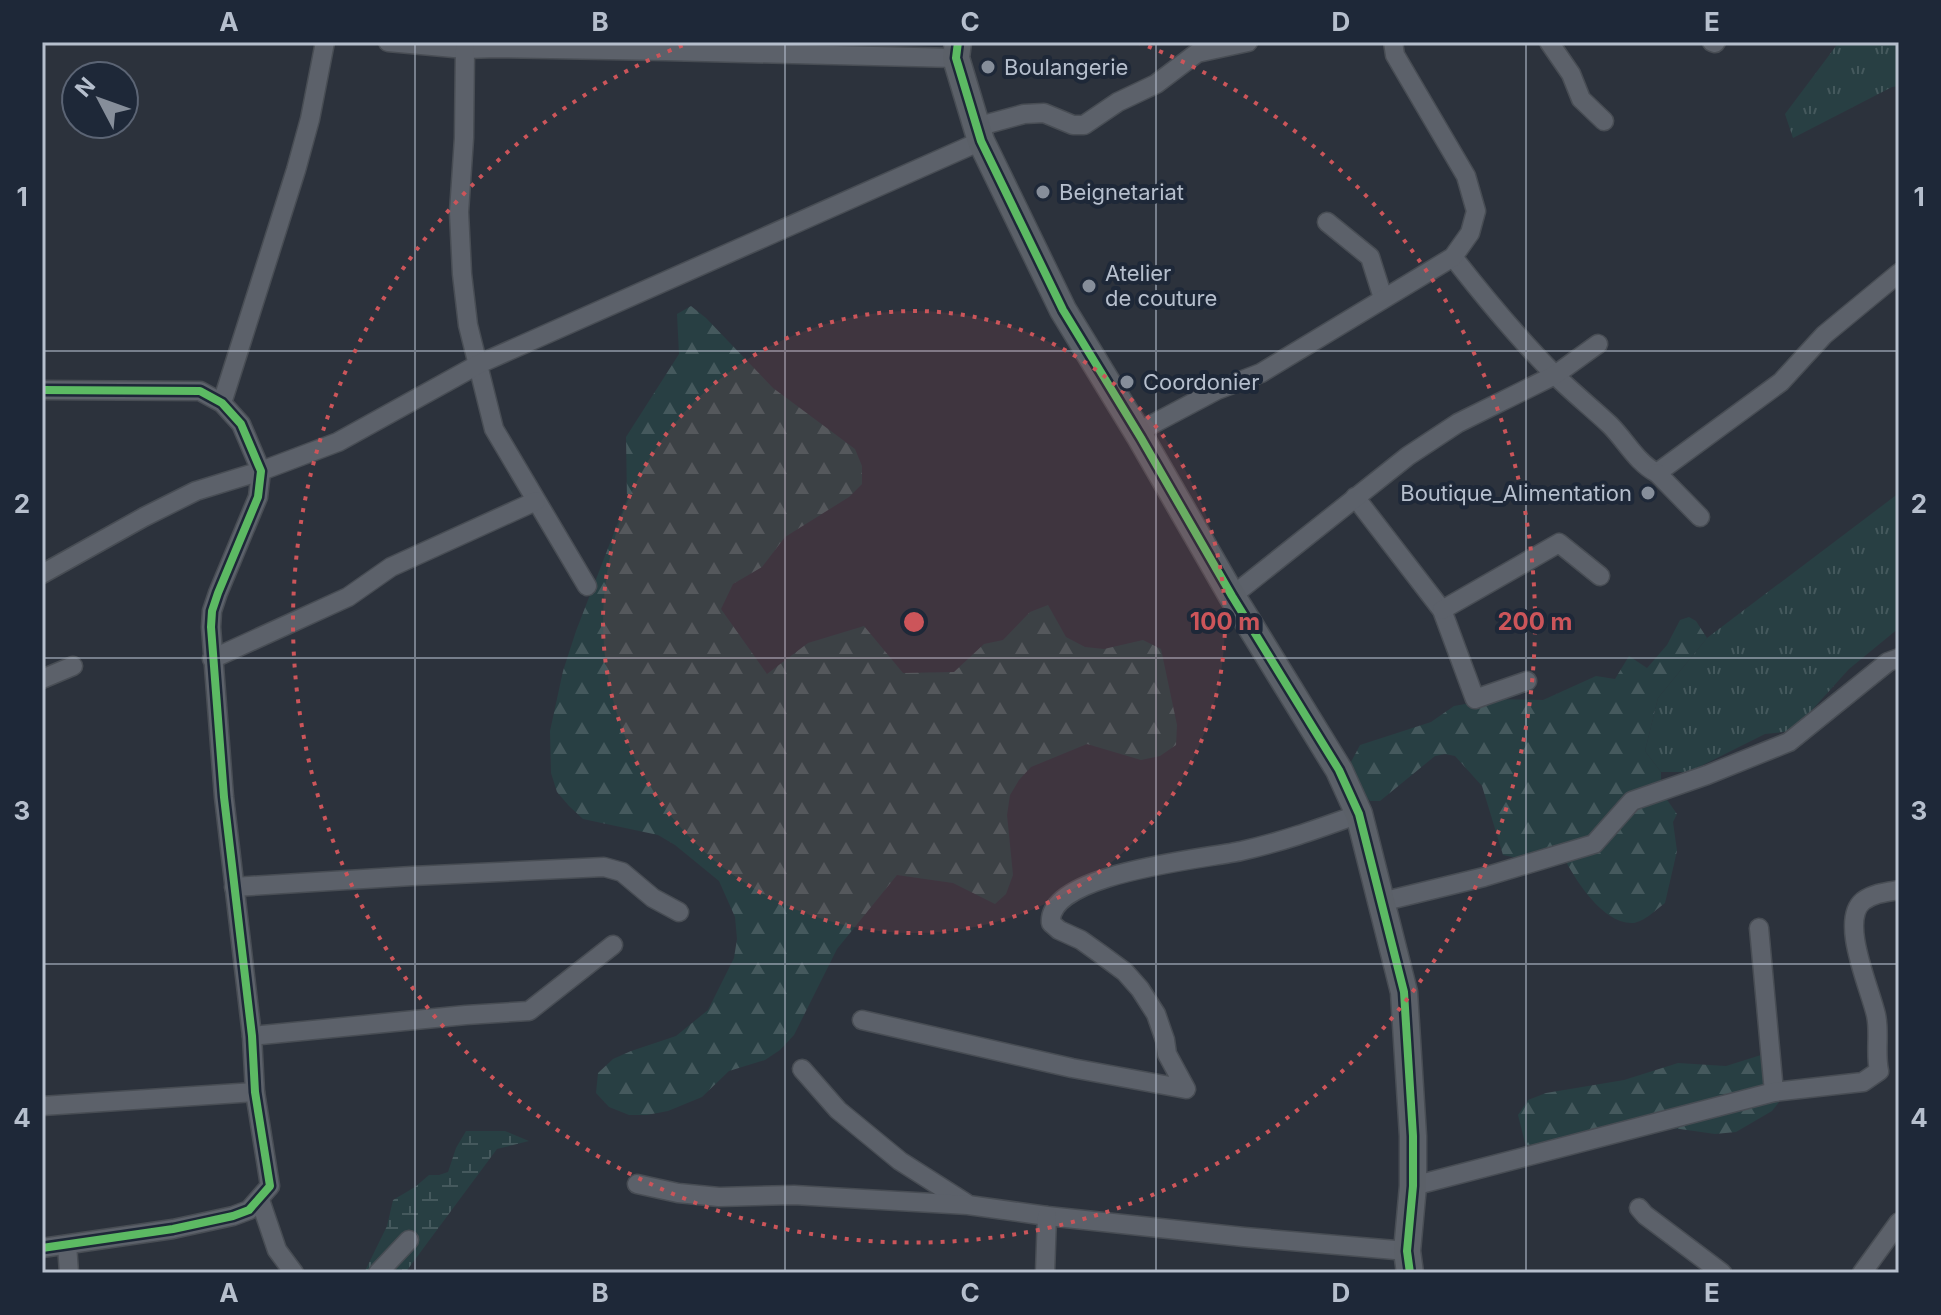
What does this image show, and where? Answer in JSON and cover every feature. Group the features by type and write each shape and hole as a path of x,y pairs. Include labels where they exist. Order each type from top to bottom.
{"street":[{"path":"222,403 296,170 325,42"},
{"path":"388,42 465,49 497,45 957,50 978,134 1063,310 1339,770 1359,814 1404,992 1413,1136 1409,1262 1244,1237 968,1205 794,1195 719,1197 678,1193 637,1184"},
{"path":"42,574 196,491 338,442 479,364 978,134 1024,114 1044,113 1073,125 1084,125 1118,102 1156,84 1196,48 1248,42"},
{"path":"1141,438 1149,426 1217,390 1261,373 1453,257 1470,233 1476,211 1466,176 1395,55 1393,42"},
{"path":"1549,42 1571,74 1581,99 1604,121"},
{"path":"465,49 459,212 468,325 494,429 587,586"},
{"path":"1327,222 1370,257 1383,298"},
{"path":"1453,257 1555,375 1614,429 1647,468 1657,473 1700,517"},
{"path":"1657,473 1781,382 1824,335 1899,273"},
{"path":"1232,596 1408,456 1458,423 1555,375 1598,344"},
{"path":"42,390 200,391 222,403 241,424 261,471 258,497 212,611 211,627 224,797 252,1036 255,1092 270,1186 249,1210 233,1216 173,1229 42,1248"},
{"path":"1355,497 1442,610 1475,699 1527,681"},
{"path":"212,659 348,597 391,567 536,501"},
{"path":"1442,610 1559,543 1600,576"},
{"path":"1381,902 1484,877 1594,844 1632,801 1789,742 1888,662 1899,658"},
{"path":"42,679 73,666"},
{"path":"862,1020 1072,1068 1186,1089 1167,1054 1156,1014 1140,989 1125,972 1051,923 1050,915 1054,907 1060,900 1102,879 1144,867 1242,851 1359,814"},
{"path":"234,887 604,867 622,872 653,898 679,912"},
{"path":"1413,1186 1774,1092 1863,1082 1879,1071 1876,1057 1877,1018 1854,937 1854,920 1861,903 1874,894 1899,890"},
{"path":"1759,928 1774,1092"},
{"path":"252,1036 529,1011 613,945"},
{"path":"802,1069 838,1110 900,1161 968,1205"},
{"path":"42,1106 255,1092"},
{"path":"260,1200 277,1250 294,1273"},
{"path":"1639,1208 1722,1273"},
{"path":"1045,1273 1047,1216"},
{"path":"1862,1273 1899,1222"},
{"path":"378,1273 409,1240"},
{"path":"67,1245 69,1273"}],"green space":[{"path":"1839,42 1899,42 1899,86 1793,138 1785,114"},
{"path":"691,306 773,388 855,449 862,466 862,484 849,497 785,537 762,567 733,584 721,609 767,674 808,643 864,626 903,673 954,672 984,644 1003,640 1030,612 1048,605 1066,637 1085,647 1104,649 1143,640 1161,649 1177,725 1176,745 1160,756 1141,760 1087,744 1031,767 1010,795 1007,815 1013,875 1006,894 995,904 953,883 897,875 837,949 794,1035 780,1050 765,1060 729,1071 702,1097 668,1111 629,1115 609,1107 596,1093 598,1073 613,1059 676,1036 708,1010 734,958 737,939 735,917 719,881 675,845 658,835 583,819 569,806 557,792 551,773 550,731 563,671 576,631 627,499 626,437 679,354 677,314"},
{"path":"1899,493 1899,628 1849,669 1793,731 1765,734 1689,772 1661,772 1645,751 1658,698 1707,638"},
{"path":"1689,617 1696,621 1707,638 1658,698 1645,751 1661,772 1661,791 1677,814 1673,822 1677,851 1665,903 1642,920 1633,923 1621,921 1599,907 1580,884 1560,850 1522,859 1503,855 1482,786 1455,756 1435,756 1380,801 1370,801 1364,794 1351,762 1360,745 1431,722 1454,706 1493,699 1543,700 1596,676 1615,679 1629,656 1647,668 1667,645 1680,620"},
{"path":"1761,1055 1768,1060 1783,1097 1772,1111 1736,1132 1715,1134 1666,1127 1539,1156 1525,1143 1518,1115 1528,1100 1546,1093 1624,1080 1678,1063 1726,1066"},
{"path":"466,1131 505,1131 529,1141 497,1149 405,1273 364,1273 387,1226 393,1200 429,1175 448,1172"}],"cycle path":[{"path":"958,42 956,58 981,141 1063,310 1339,770 1359,814 1404,992 1413,1136 1413,1186 1407,1251 1410,1273"},
{"path":"42,390 200,391 222,403 241,424 261,471 258,497 218,593 211,627 224,797 252,1036 255,1092 270,1186 249,1210 233,1216 173,1229 42,1248"}],"place":[{"name":"Boulangerie","path":"988,67"},
{"name":"Beignetariat","path":"1043,192"},
{"name":"Atelier de couture","path":"1089,286"},
{"name":"Coordonier","path":"1127,382"},
{"name":"Boutique_Alimentation","path":"1648,493"}]}
